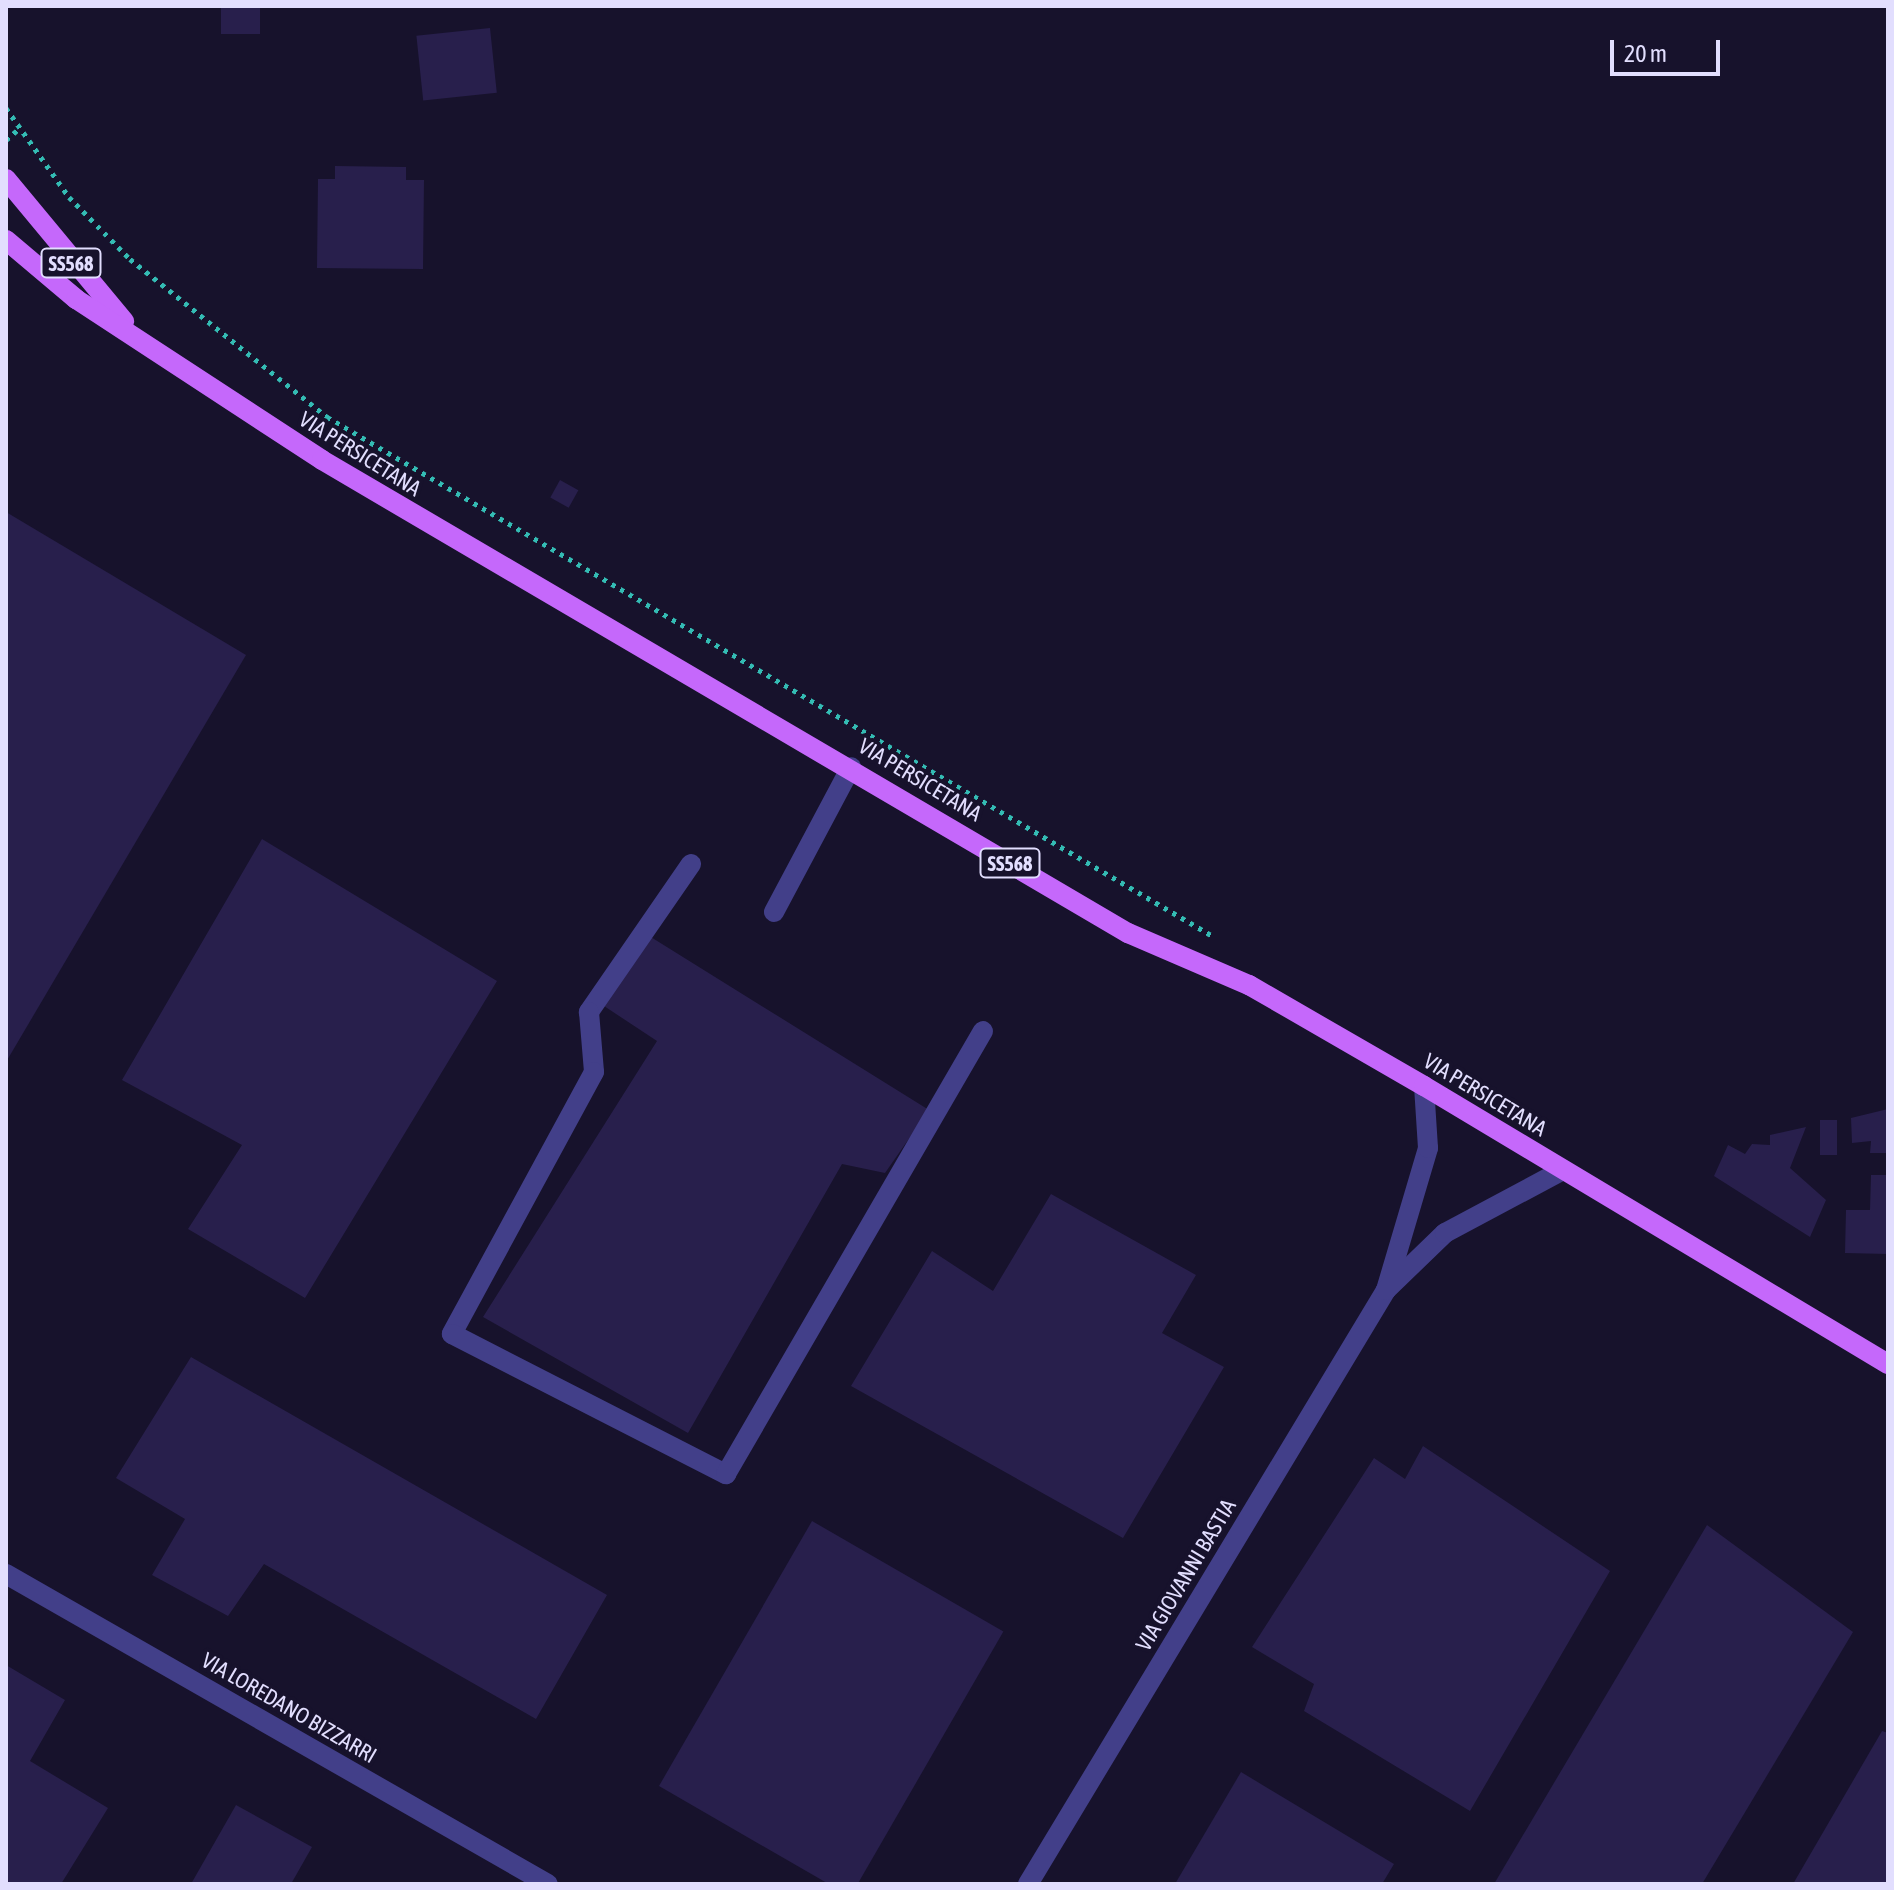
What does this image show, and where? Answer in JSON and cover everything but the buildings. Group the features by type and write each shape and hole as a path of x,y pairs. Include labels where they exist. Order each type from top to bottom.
{"main road":[{"name":"VIA PERSICETANA","path":"6,179 37,226 143,342"},
{"name":"VIA PERSICETANA","path":"6,240 76,299 322,460 851,767 1128,933 1249,985 1424,1086 1888,1364"}],"street":[{"path":"774,912 851,767"},
{"path":"691,864 589,1012 594,1072 452,1334 726,1474 983,1031"},
{"name":"VIA GIOVANNI BASTIA","path":"1028,1884 1386,1290 1428,1148 1424,1086"},
{"name":"VIA GIOVANNI BASTIA","path":"1386,1290 1445,1233 1563,1170"},
{"name":"VIA LOREDANO BIZZARRI","path":"6,1574 548,1884"}],"path":[{"path":"6,108 69,197 130,259 327,417 1217,939"},
{"path":"6,140 20,128"}]}
